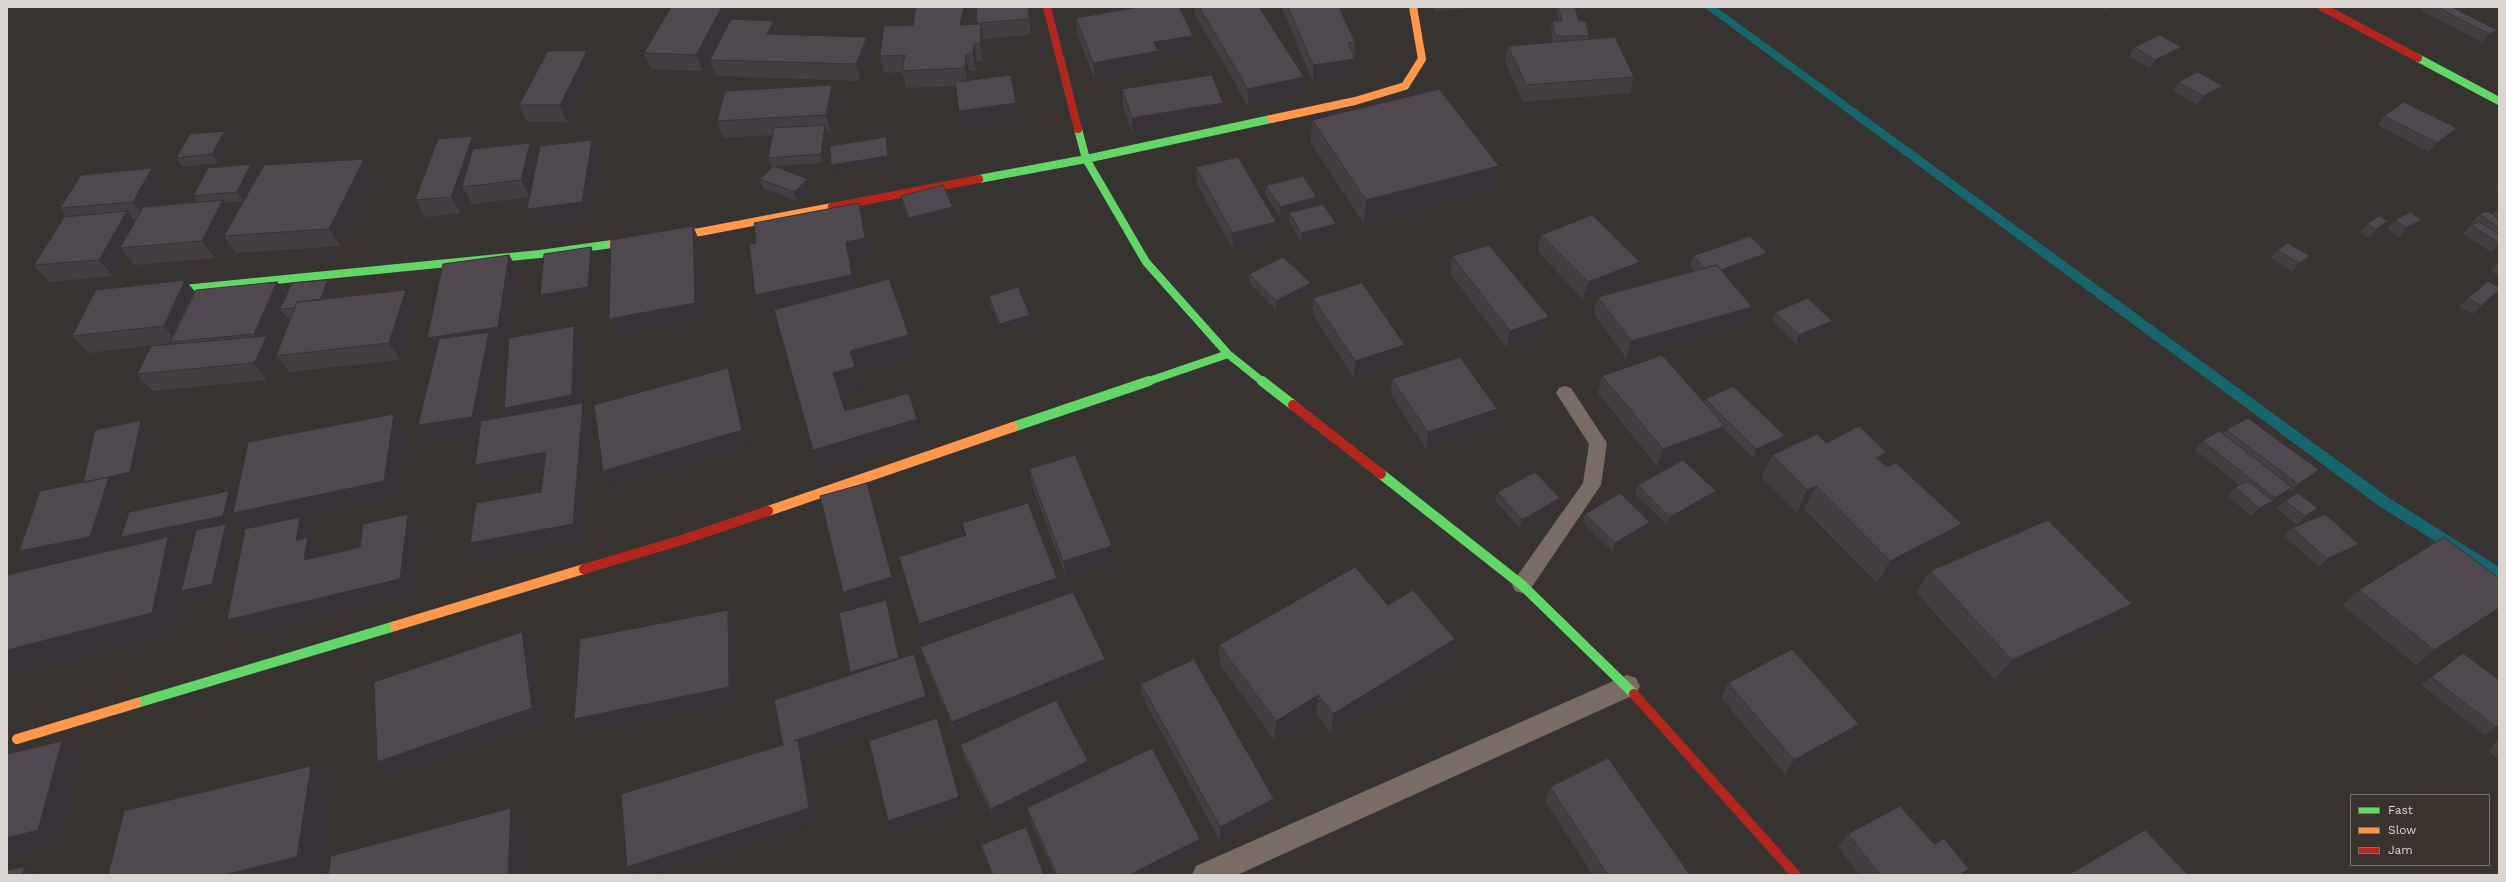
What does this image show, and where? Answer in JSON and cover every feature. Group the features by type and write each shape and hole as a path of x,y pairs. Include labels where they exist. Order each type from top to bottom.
{"street":[{"path":"1047,7 1086,159 1146,262 1228,354 1522,584 1627,686 1796,875"},
{"path":"156,292 370,273 540,254 700,232 1086,159 1355,101 1405,86 1422,59 1413,7"},
{"path":"2322,7 2499,101"},
{"path":"17,740 682,540 1228,354"},
{"path":"1206,875 1627,686"}],"lane":[{"path":"1522,584 1592,485 1598,443 1564,393"}],"building":[{"path":"671,7 722,7 696,55 644,53"},
{"path":"916,7 964,7 960,25 981,24 980,44 974,44 973,54 966,54 965,68 902,71 905,55 880,56 884,26 913,25"},
{"path":"976,7 1028,7 1029,19 977,23"},
{"path":"1139,7 1179,7 1193,36 1154,42 1158,51 1093,63 1076,18"},
{"path":"1199,7 1259,7 1304,77 1248,89"},
{"path":"1288,7 1339,7 1355,42 1348,43 1355,59 1313,65"},
{"path":"1558,7 1575,7 1579,21 1586,21 1589,36 1555,36 1552,21 1562,21"},
{"path":"2437,7 2452,7 2497,30 2489,34"},
{"path":"731,19 774,21 767,34 867,37 856,64 710,60"},
{"path":"2160,35 2182,47 2155,60 2134,47"},
{"path":"1615,37 1634,77 1526,85 1508,46"},
{"path":"548,51 587,51 560,105 519,105"},
{"path":"2198,72 2223,86 2203,96 2178,82"},
{"path":"1011,75 1016,103 959,111 955,82"},
{"path":"1212,75 1223,103 1132,118 1122,89"},
{"path":"832,85 826,115 717,121 725,91"},
{"path":"1439,89 1499,166 1366,200 1312,120"},
{"path":"2404,102 2457,128 2437,143 2384,116"},
{"path":"825,125 821,154 768,158 774,128"},
{"path":"225,131 212,154 176,158 190,134"},
{"path":"473,136 451,197 415,200 438,139"},
{"path":"886,137 888,156 831,165 830,146"},
{"path":"592,140 582,202 527,209 540,146"},
{"path":"530,143 521,180 462,187 473,149"},
{"path":"1238,157 1276,222 1232,233 1196,167"},
{"path":"364,159 329,229 224,236 264,165"},
{"path":"251,164 237,192 193,196 208,168"},
{"path":"774,166 808,179 794,192 760,179"},
{"path":"152,168 133,202 60,208 81,175"},
{"path":"1303,176 1317,197 1280,207 1266,186"},
{"path":"943,185 953,207 909,218 901,196"},
{"path":"223,200 202,241 120,248 143,207"},
{"path":"859,203 865,238 846,242 852,275 755,295 749,244 756,243 754,223"},
{"path":"1323,204 1336,224 1301,233 1289,213"},
{"path":"127,211 99,260 34,265 64,217"},
{"path":"2488,211 2499,219 2499,228 2479,214"},
{"path":"2410,212 2422,220 2406,228 2395,220"},
{"path":"1592,215 1640,262 1588,282 1541,235"},
{"path":"2379,216 2388,221 2376,229 2367,224"},
{"path":"2479,222 2499,234 2499,243 2471,225"},
{"path":"693,226 695,303 609,319 611,240"},
{"path":"1750,236 1767,253 1721,270 1717,265 1704,268 1693,256"},
{"path":"2288,243 2310,256 2299,263 2277,250"},
{"path":"1489,245 1549,317 1510,331 1452,256"},
{"path":"591,247 588,287 540,295 544,254"},
{"path":"509,255 498,327 427,338 443,264"},
{"path":"1283,257 1311,283 1276,301 1249,274"},
{"path":"1717,265 1752,307 1631,341 1598,297"},
{"path":"889,279 909,335 850,351 855,367 833,373 845,411 909,393 917,419 813,450 774,310"},
{"path":"185,280 164,326 72,336 96,290"},
{"path":"328,280 320,300 297,302 295,308 280,309 292,283"},
{"path":"2488,281 2499,287 2499,290 2481,306 2468,298"},
{"path":"277,282 254,334 170,342 196,290"},
{"path":"1362,283 1405,345 1355,361 1313,298"},
{"path":"1018,287 1030,315 1000,324 989,296"},
{"path":"406,290 389,343 276,356 297,302"},
{"path":"1808,298 1832,321 1799,335 1775,312"},
{"path":"574,326 572,395 504,408 509,338"},
{"path":"489,332 472,417 418,425 439,339"},
{"path":"267,336 254,363 137,374 151,346"},
{"path":"1662,355 1725,426 1663,449 1602,376"},
{"path":"1460,357 1497,409 1428,432 1392,379"},
{"path":"728,368 742,430 603,471 594,405"},
{"path":"1733,386 1785,436 1756,449 1705,399"},
{"path":"583,403 573,524 470,543 476,503 541,492 546,452 475,465 481,421"},
{"path":"394,414 384,481 233,513 248,442"},
{"path":"2248,418 2319,470 2298,484 2226,430"},
{"path":"141,420 130,472 83,483 95,430"},
{"path":"1859,426 1886,452 1876,458 1887,467 1896,463 1962,524 1890,561 1816,486 1807,490 1772,455 1817,434 1826,443"},
{"path":"2219,431 2292,487 2275,498 2202,441"},
{"path":"1075,455 1112,546 1063,561 1029,469"},
{"path":"1683,460 1716,491 1670,517 1638,485"},
{"path":"1535,472 1560,498 1522,520 1497,492"},
{"path":"109,477 90,537 19,551 40,491"},
{"path":"2248,481 2273,501 2259,508 2235,487"},
{"path":"867,483 892,577 843,592 820,496"},
{"path":"229,491 223,516 121,537 129,512"},
{"path":"1620,493 1650,522 1615,543 1585,514"},
{"path":"2298,493 2318,508 2305,516 2285,501"},
{"path":"1028,503 1057,578 919,624 899,557 966,535 962,523"},
{"path":"408,514 400,579 227,620 245,529 300,517 296,541 308,537 304,560 360,547 363,524"},
{"path":"2325,514 2359,544 2327,559 2292,528"},
{"path":"2048,520 2132,604 2012,660 1930,571"},
{"path":"226,524 212,584 181,591 196,530"},
{"path":"168,537 152,613 7,650 7,575"},
{"path":"2444,537 2499,578 2499,608 2434,650 2359,590"},
{"path":"1355,567 1388,605 1413,590 1455,639 1333,714 1318,695 1276,721 1219,645"},
{"path":"1073,592 1105,659 952,722 920,647"},
{"path":"886,600 899,658 850,672 839,613"},
{"path":"728,610 729,687 574,719 580,639"},
{"path":"522,632 532,708 377,762 374,682"},
{"path":"1792,649 1859,724 1794,760 1728,683"},
{"path":"2463,653 2499,680 2499,725 2496,727 2431,677"},
{"path":"914,654 926,696 794,741 798,740 809,808 627,867 621,794 783,745 774,700"},
{"path":"1194,659 1274,799 1220,827 1141,684"},
{"path":"1056,700 1088,761 991,809 960,745"},
{"path":"937,718 959,797 888,821 869,741"},
{"path":"62,741 38,830 7,838 7,754"},
{"path":"1152,748 1200,839 1129,875 1057,875 1027,808"},
{"path":"1608,758 1690,875 1608,875 1550,787"},
{"path":"311,766 297,857 224,875 108,875 124,811"},
{"path":"1900,806 1934,844 1944,839 1969,869 1959,875 1880,875 1848,834"},
{"path":"511,808 508,875 328,875 331,856"},
{"path":"1026,827 1044,875 993,875 981,845"},
{"path":"2145,830 2188,875 2068,875"},
{"path":"25,867 22,875 7,875 7,870"}],"waterway":[{"path":"1709,7 2384,502 2499,575"}],"traffic: fast":[{"path":"2418,58 2499,101"},
{"path":"979,179 1086,159 1271,119"},
{"path":"1078,129 1086,159 1146,262 1228,354 1293,405"},
{"path":"163,291 540,254 612,244"},
{"path":"1013,427 1228,354"},
{"path":"1381,474 1522,585 1634,694"},
{"path":"137,703 395,626"}],"traffic: slow":[{"path":"1271,119 1355,101 1405,86 1422,59 1413,7"},
{"path":"612,244 700,232 832,207"},
{"path":"768,511 1013,427"},
{"path":"395,626 584,569"},
{"path":"17,739 137,703"}],"traffic: jam":[{"path":"1047,7 1078,129"},
{"path":"2322,7 2418,58"},
{"path":"832,207 979,179"},
{"path":"1293,405 1381,474"},
{"path":"584,569 682,540 768,511"},
{"path":"1634,694 1796,875"}]}
